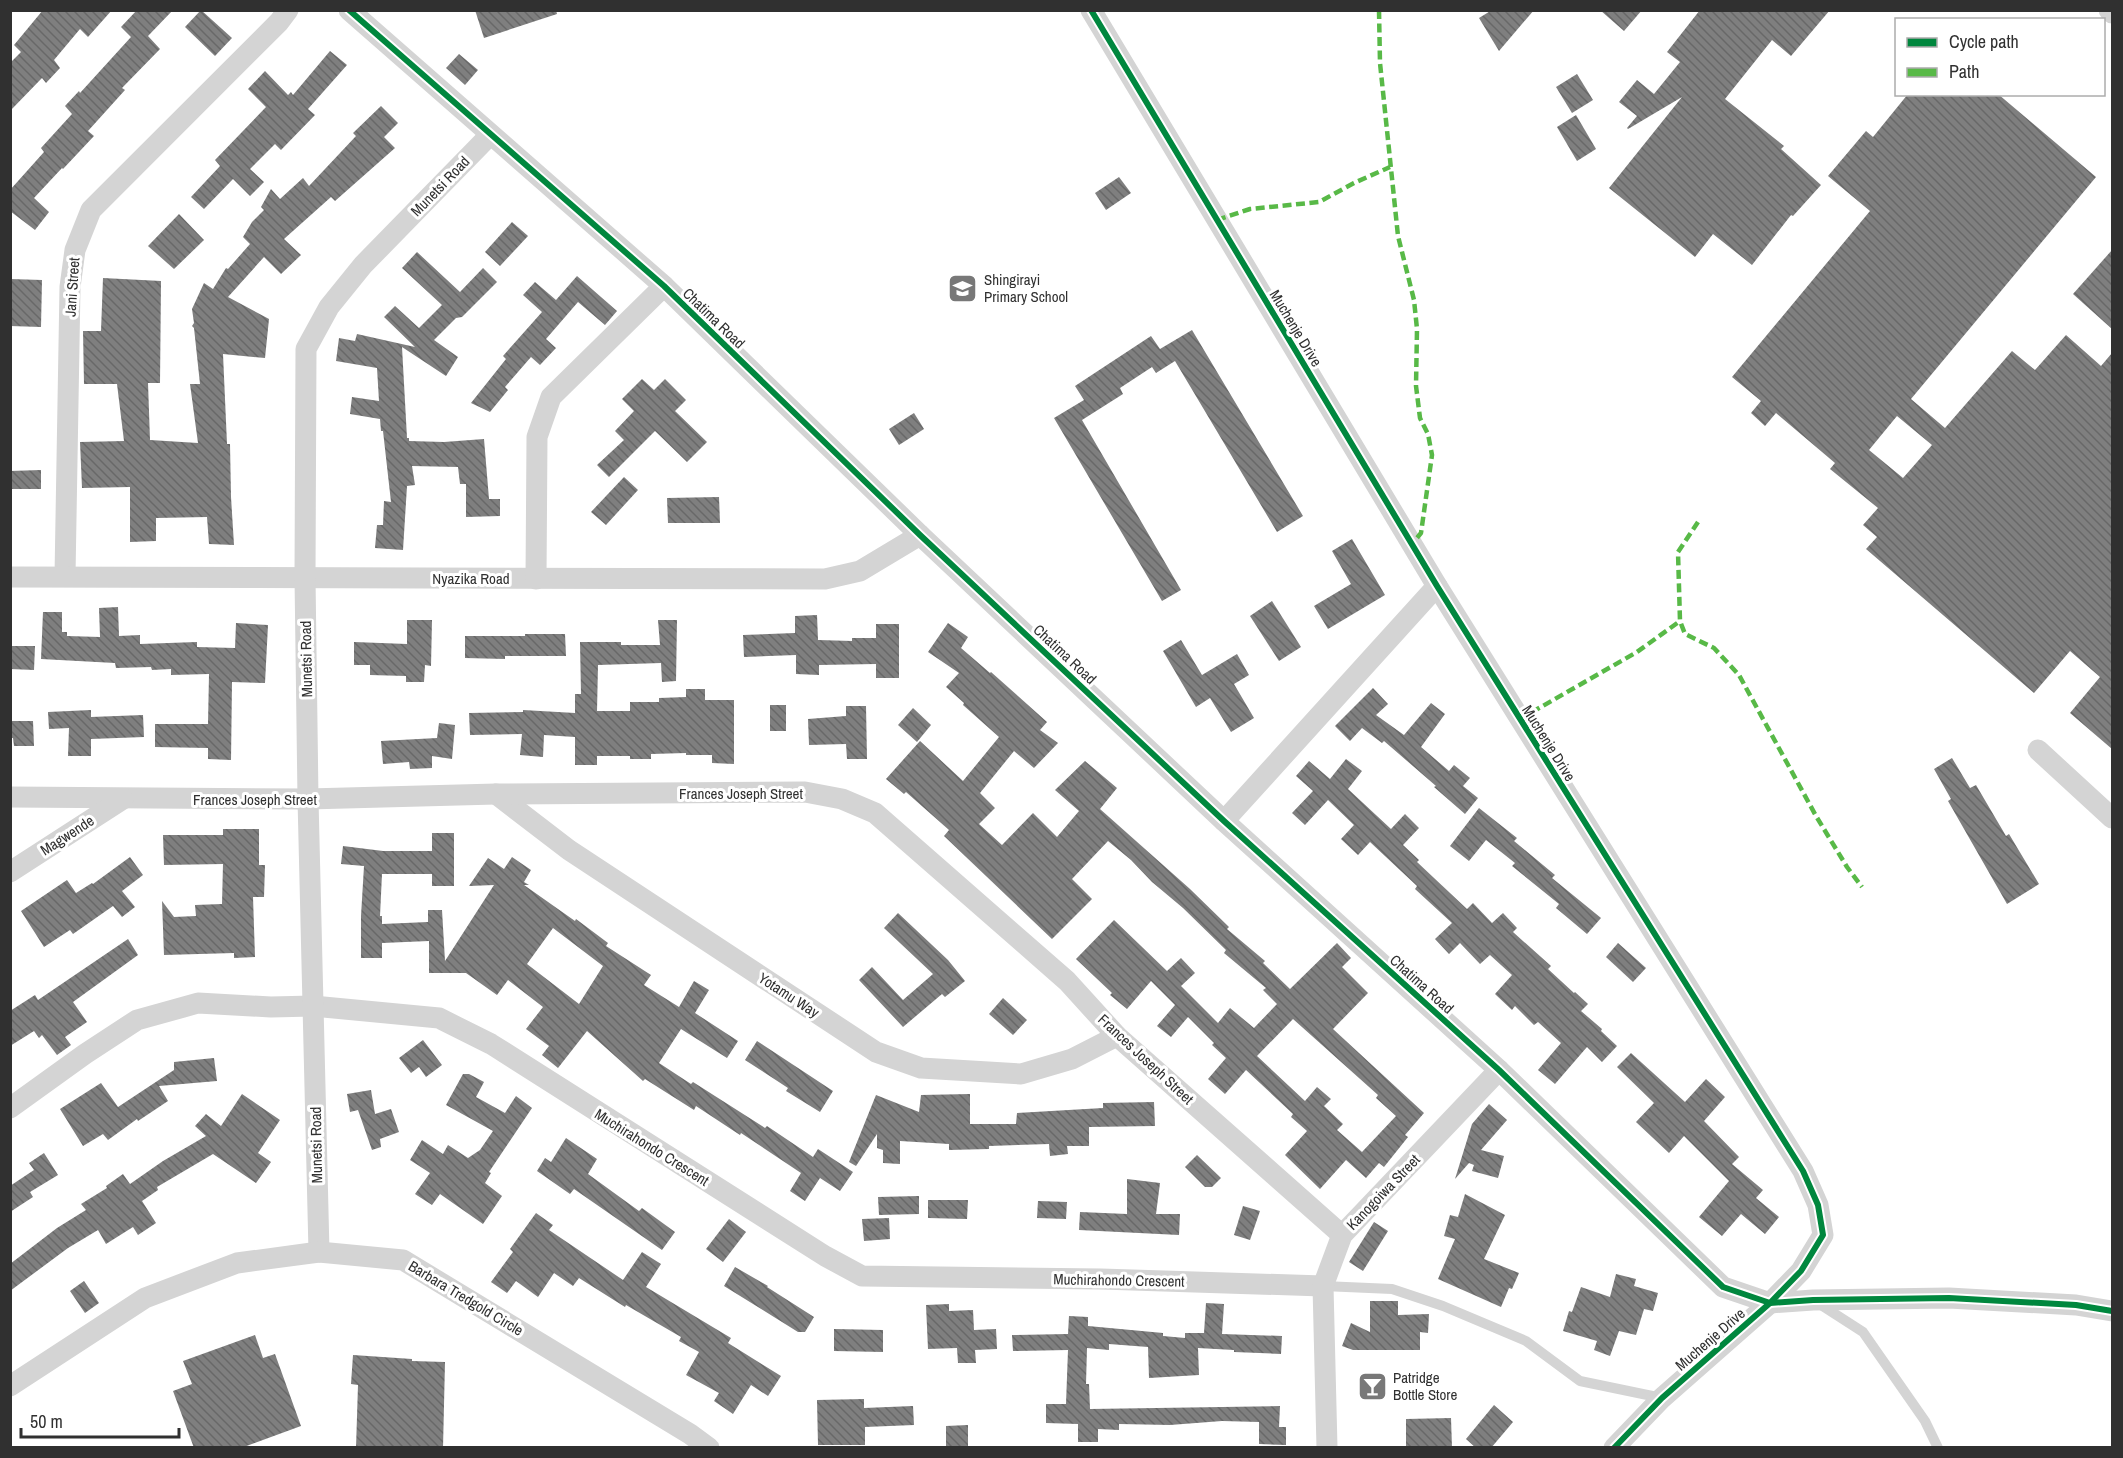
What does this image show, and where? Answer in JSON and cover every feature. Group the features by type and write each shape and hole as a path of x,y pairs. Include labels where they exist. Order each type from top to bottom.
{"street":[{"name":"Jani Street","path":"65,576 70,287 75,250 91,210 279,22 288,10"},
{"name":"Chatima Road","path":"349,10 664,286 920,535 1224,821 1499,1070 1723,1287 1770,1303"},
{"name":"Muchenje Drive","path":"1093,11 1437,586 1803,1171 1818,1205 1822,1235 1802,1271 1770,1303 1662,1398 1614,1448"},
{"name":"Munetsi Road","path":"319,1252 308,800 306,349 329,307 363,265 490,135"},
{"path":"536,579 537,437 551,397 664,286"},
{"name":"Nyazika Road","path":"10,577 825,579 860,571 920,535"},
{"path":"1224,821 1437,586"},
{"path":"2038,750 2112,818"},
{"name":"Frances Joseph Street","path":"10,796 308,800 496,794 805,792 842,799 875,813 1067,981 1117,1036 1342,1235"},
{"name":"Yotamu Way","path":"496,794 569,850 876,1052 921,1068 1021,1074 1072,1059 1117,1036"},
{"name":"Magwende","path":"10,872 123,799"},
{"name":"Muchirahondo Crescent","path":"10,1108 137,1020 198,1003 271,1007 313,1006 439,1018 491,1044 825,1256 862,1276 1101,1279 1323,1286"},
{"name":"Kanogoiwa Street","path":"1327,1448 1323,1286 1342,1235 1499,1070"},
{"name":"Barbara Tredgold Circle","path":"10,1386 145,1298 237,1263 319,1252 403,1260 680,1427 709,1448"},
{"path":"1770,1303 1814,1300 1997,1299 2076,1305 2112,1311"}],"lane":[{"path":"1323,1286 1392,1289 1443,1306 1526,1341 1580,1381 1662,1398"},
{"path":"1814,1300 1863,1332 1925,1421 1938,1448"}],"building":[{"path":"43,10 112,10 88,37 80,29 54,60 60,68 46,83 42,78 10,111 10,63 21,52 14,45"},
{"path":"137,10 173,10 148,36 160,49 122,88 125,90 88,131 94,136 34,198 49,212 35,230 10,211 10,190 44,152 41,148 72,114 65,106 79,91 80,93 131,37 121,27"},
{"path":"201,10 232,38 215,56 185,27"},
{"path":"475,10 556,10 557,14 484,38"},
{"path":"1492,10 1534,10 1499,51 1479,18"},
{"path":"1600,10 1642,10 1624,31"},
{"path":"1700,10 1830,10 1791,56 1772,40 1725,99 1784,146 1781,149 1821,185 1793,216 1791,215 1752,265 1713,234 1695,257 1609,188 1682,97 1628,129 1637,116 1619,102 1637,80 1654,94 1680,62 1667,52"},
{"path":"330,51 347,65 308,109 315,115 281,150 275,144 250,169 264,182 250,196 233,179 204,209 191,197 220,166 215,160 266,107 248,89 265,71 288,95 291,92 293,95"},
{"path":"459,54 478,70 465,85 446,68"},
{"path":"1577,74 1593,100 1572,113 1556,87"},
{"path":"1906,96 2000,96 2096,177 1911,399 1945,428 2012,351 2035,370 2066,335 2101,366 2112,353 2112,749 2070,713 2100,677 2070,651 2034,693 1866,549 1877,537 1863,525 1878,508 1830,469 1835,463 1776,413 1765,426 1751,413 1761,401 1732,377 1870,211 1828,176 1866,131 1873,137","holes":["1897,416 1932,445 1903,478 1869,450"]},
{"path":"381,106 398,123 384,137 395,148 335,201 331,197 284,239 301,255 281,274 264,257 228,297 269,319 265,358 223,354 227,444 230,444 234,545 209,544 207,517 156,518 156,541 130,542 130,487 82,488 80,442 124,441 117,384 84,384 83,331 101,331 103,278 161,281 160,383 148,383 150,440 198,443 190,384 200,384 192,326 194,323 192,309 204,283 213,289 226,268 228,269 250,244 243,237 252,222 264,210 261,207 271,189 280,199 303,178 309,186 356,136 353,133"},
{"path":"1576,115 1596,149 1577,161 1557,127"},
{"path":"1119,177 1131,193 1106,210 1095,193"},
{"path":"179,214 204,240 174,269 148,246"},
{"path":"512,222 528,236 500,266 485,252"},
{"path":"2112,250 2112,329 2073,294"},
{"path":"417,252 460,292 483,268 497,282 462,317 456,318 434,340 458,357 446,376 402,347 407,438 409,441 444,442 484,439 489,499 500,499 500,516 466,517 466,484 460,484 458,467 412,466 415,485 407,486 403,550 375,548 377,525 383,525 384,501 391,502 383,431 381,431 380,419 350,414 352,397 379,401 377,368 336,361 339,338 355,341 357,334 415,347 384,317 395,306 419,328 442,305 402,268"},
{"path":"577,276 617,311 605,325 578,302 546,339 556,348 540,365 531,357 505,387 508,390 490,412 471,403 506,359 503,356 542,312 523,295 535,282 556,300"},
{"path":"10,279 42,280 41,327 10,326"},
{"path":"1192,330 1303,516 1277,532 1175,361 1156,373 1152,367 1120,388 1123,394 1082,420 1181,590 1162,601 1054,418 1084,400 1075,386 1151,336 1160,349"},
{"path":"642,379 654,390 665,379 686,400 675,411 707,442 687,462 655,431 609,477 597,465 624,440 615,431 634,411 622,399"},
{"path":"914,413 924,429 899,445 889,429"},
{"path":"41,470 41,489 10,489 10,471"},
{"path":"624,477 638,490 606,525 591,512"},
{"path":"719,497 720,523 668,523 667,498"},
{"path":"1352,539 1385,595 1328,629 1314,606 1351,584 1332,551"},
{"path":"1272,601 1301,647 1279,661 1250,616"},
{"path":"118,607 119,636 140,635 140,644 197,642 197,647 235,648 236,623 268,625 265,683 232,682 231,760 208,759 208,748 155,747 155,724 208,724 209,674 171,675 171,669 116,668 115,663 41,659 43,612 62,612 62,632 67,632 67,636 100,637 99,608"},
{"path":"817,615 818,640 852,641 852,638 876,638 876,624 899,624 899,678 876,678 876,664 819,665 819,675 796,674 796,655 744,657 743,635 795,633 795,616"},
{"path":"407,620 432,620 431,666 425,665 424,682 406,682 406,676 370,675 370,665 354,665 354,642 407,644"},
{"path":"658,620 677,620 676,681 662,682 661,663 598,665 597,711 630,711 630,702 659,702 659,698 686,697 686,689 705,689 705,700 734,700 734,764 712,763 712,755 686,755 686,753 651,754 651,759 630,759 630,756 597,756 597,765 575,765 575,737 544,735 543,757 520,755 522,734 470,735 469,713 523,712 523,710 575,713 575,694 581,694 580,642 660,645"},
{"path":"948,623 968,637 961,648 1047,722 1040,730 1058,743 1034,768 1014,751 980,793 995,808 979,824 1002,845 1033,813 1057,837 1079,811 1055,790 1085,761 1117,788 1100,809 1190,889 1229,927 1227,929 1265,961 1263,963 1290,989 1337,943 1351,958 1342,967 1368,993 1333,1029 1424,1113 1405,1135 1408,1137 1384,1167 1379,1163 1366,1178 1346,1160 1320,1189 1285,1155 1307,1131 1291,1117 1293,1114 1246,1070 1225,1094 1208,1079 1226,1058 1188,1017 1171,1037 1157,1026 1175,1005 1151,981 1127,1009 1110,995 1112,993 1076,959 1114,920 1167,971 1181,958 1195,973 1181,986 1218,1023 1230,1008 1254,1028 1277,1004 1263,990 1266,988 1224,953 1226,950 1183,908 1108,841 1072,879 1092,899 1052,939 944,836 949,830 906,792 904,794 886,779 920,741 963,781 999,737 946,687 959,673 928,652","holes":["1293,1019 1378,1095 1376,1098 1396,1116 1362,1152 1337,1130 1343,1124 1324,1106 1331,1099 1317,1087 1305,1101 1257,1056"]},
{"path":"525,634 565,634 566,656 465,658 465,636 525,636"},
{"path":"1181,640 1202,675 1237,654 1249,675 1234,684 1254,718 1231,732 1210,698 1196,707 1163,651"},
{"path":"10,646 35,646 34,670 10,669"},
{"path":"1373,688 1388,704 1376,715 1404,735 1431,703 1445,714 1421,747 1449,771 1454,765 1470,778 1463,786 1478,798 1465,814 1384,741 1382,743 1362,728 1350,741 1335,726"},
{"path":"770,705 786,705 786,731 770,731"},
{"path":"846,706 866,706 867,759 847,759 846,744 809,745 808,719 846,716"},
{"path":"913,708 931,725 917,742 898,725"},
{"path":"91,710 91,717 143,715 144,737 91,739 91,756 68,756 69,728 49,729 48,712"},
{"path":"10,721 33,721 34,746 14,746 13,738 10,738"},
{"path":"439,723 455,725 452,759 432,756 432,768 410,769 409,762 383,764 381,741 437,738"},
{"path":"1952,758 1970,788 1976,785 2006,836 2009,834 2039,884 2007,904 1948,801 1951,799 1934,769"},
{"path":"1346,759 1362,771 1348,789 1391,829 1405,814 1419,828 1403,845 1419,860 1417,862 1467,909 1473,903 1492,923 1503,913 1517,928 1513,932 1551,966 1548,969 1588,1004 1581,1011 1617,1046 1602,1062 1587,1047 1555,1084 1538,1070 1561,1043 1538,1022 1534,1025 1515,1006 1512,1010 1495,994 1512,975 1490,955 1480,964 1460,943 1449,954 1435,939 1452,923 1415,889 1417,886 1370,842 1358,855 1341,839 1354,825 1328,800 1305,825 1292,813 1313,791 1296,776 1309,761 1330,779"},
{"path":"1479,808 1517,838 1514,841 1555,875 1552,878 1601,918 1587,934 1556,908 1559,904 1512,866 1515,863 1486,840 1469,861 1450,846"},
{"path":"223,829 259,829 259,865 265,865 264,897 253,897 255,957 234,958 234,953 164,955 162,901 174,917 196,916 195,905 222,904 223,864 164,865 163,835 223,835"},
{"path":"432,833 454,833 454,886 432,886 432,874 382,874 380,916 382,916 382,924 428,922 428,910 442,910 445,961 494,885 469,886 488,858 504,869 512,857 531,870 524,882 529,885 524,885 575,921 576,919 608,943 606,946 651,975 644,985 679,1007 694,981 709,990 695,1013 738,1041 727,1058 681,1029 659,1063 765,1128 767,1126 813,1157 818,1149 853,1172 840,1191 820,1178 805,1201 790,1191 801,1173 696,1106 694,1110 645,1079 643,1081 587,1031 558,1068 542,1055 549,1046 526,1029 543,1007 508,980 497,995 466,973 429,973 429,941 382,943 382,958 361,958 364,866 341,864 343,846 383,851 432,851","holes":["553,928 603,966 579,1004 527,964"]},
{"path":"130,857 143,875 122,891 135,907 122,917 113,906 73,934 70,930 44,947 21,911 67,880 76,893 93,884"},
{"path":"898,913 948,960 965,981 945,997 942,994 903,1027 859,980 872,967 903,1000 933,974 884,928"},
{"path":"128,939 138,955 73,1002 87,1022 65,1037 71,1045 57,1055 42,1035 39,1038 34,1031 10,1046 10,1011 35,995 38,1000"},
{"path":"1618,943 1646,968 1633,982 1606,957"},
{"path":"1003,998 1027,1020 1013,1035 989,1014"},
{"path":"423,1040 442,1065 426,1077 419,1067 411,1073 399,1058"},
{"path":"757,1041 833,1091 820,1112 786,1091 788,1088 745,1060"},
{"path":"1631,1053 1685,1102 1706,1079 1725,1097 1704,1121 1739,1157 1732,1164 1763,1190 1756,1198 1779,1217 1765,1234 1741,1214 1722,1236 1699,1217 1729,1181 1684,1136 1669,1153 1636,1122 1654,1103 1617,1067"},
{"path":"214,1058 217,1081 159,1086 168,1101 138,1121 137,1119 108,1140 103,1134 83,1146 60,1109 101,1083 118,1107 174,1070 174,1062"},
{"path":"463,1074 469,1074 484,1082 476,1097 505,1113 516,1096 532,1108 489,1172 491,1173 485,1183 502,1196 483,1224 440,1194 432,1205 415,1194 430,1173 410,1160 422,1140 443,1154 448,1145 468,1158 480,1150 493,1131 446,1105"},
{"path":"371,1090 375,1114 391,1109 399,1132 380,1139 381,1147 372,1150 358,1110 350,1112 347,1094"},
{"path":"242,1094 280,1120 258,1153 271,1162 256,1183 213,1154 157,1187 158,1190 142,1201 156,1223 138,1235 133,1227 106,1244 98,1230 68,1248 10,1291 10,1264 57,1228 86,1210 81,1204 107,1188 106,1186 123,1174 130,1184 163,1161 206,1136 195,1126 206,1114 221,1126"},
{"path":"970,1094 970,1124 1016,1124 1017,1113 1103,1108 1103,1103 1154,1102 1155,1126 1089,1127 1089,1146 1067,1146 1068,1154 1050,1156 1049,1144 949,1150 949,1144 900,1141 900,1164 883,1163 883,1150 877,1148 877,1134 856,1166 849,1162 876,1095 919,1112 921,1095"},
{"path":"1489,1104 1507,1120 1481,1150 1504,1156 1498,1178 1472,1171 1474,1165 1469,1163 1455,1179 1472,1124"},
{"path":"566,1138 597,1159 588,1174 639,1211 642,1208 675,1232 662,1250 574,1189 570,1194 537,1171 545,1158 551,1162"},
{"path":"44,1153 58,1175 30,1192 33,1197 10,1212 10,1186 34,1170 29,1163"},
{"path":"1197,1155 1221,1178 1212,1187 1205,1187 1185,1167"},
{"path":"1127,1179 1160,1183 1156,1214 1180,1214 1179,1235 1079,1230 1080,1212 1127,1214"},
{"path":"1465,1194 1505,1215 1484,1259 1519,1273 1512,1289 1509,1288 1501,1307 1438,1279 1455,1239 1444,1236 1450,1215 1458,1217"},
{"path":"919,1196 919,1214 879,1215 878,1197"},
{"path":"928,1200 968,1200 967,1219 928,1218"},
{"path":"1038,1201 1067,1202 1066,1219 1037,1218"},
{"path":"1243,1206 1260,1211 1250,1240 1234,1235"},
{"path":"536,1213 553,1225 549,1230 623,1280 642,1252 661,1264 646,1287 731,1338 728,1343 781,1376 768,1396 751,1385 733,1414 714,1401 719,1393 686,1375 699,1352 679,1341 681,1337 626,1305 625,1307 579,1278 573,1286 554,1273 538,1297 516,1281 507,1293 491,1282 513,1252 510,1249"},
{"path":"889,1218 890,1239 864,1241 862,1219"},
{"path":"729,1219 746,1232 723,1262 706,1249"},
{"path":"1374,1222 1388,1231 1363,1271 1349,1262"},
{"path":"735,1267 814,1317 805,1332 798,1332 724,1286"},
{"path":"1616,1274 1636,1279 1634,1286 1658,1293 1653,1311 1644,1309 1636,1335 1619,1331 1610,1356 1594,1350 1597,1341 1563,1331 1569,1311 1572,1312 1581,1287 1610,1297"},
{"path":"84,1281 99,1303 85,1313 70,1291"},
{"path":"1370,1301 1398,1301 1398,1315 1429,1314 1428,1333 1420,1332 1420,1350 1353,1350 1342,1346 1351,1323 1370,1332"},
{"path":"1206,1303 1224,1304 1222,1334 1282,1336 1281,1354 1198,1348 1199,1375 1149,1378 1148,1347 1109,1344 1109,1350 1087,1348 1086,1384 1089,1384 1090,1409 1280,1406 1279,1427 1286,1427 1286,1445 1259,1444 1259,1422 1119,1424 1119,1430 1098,1429 1098,1442 1078,1442 1078,1424 1046,1423 1046,1404 1066,1404 1068,1350 1013,1351 1012,1335 1068,1334 1069,1316 1088,1317 1088,1326 1163,1333 1163,1336 1185,1338 1185,1333 1204,1333"},
{"path":"949,1304 949,1311 973,1310 974,1330 996,1329 997,1349 975,1350 976,1363 958,1363 957,1348 928,1349 926,1305"},
{"path":"834,1329 883,1330 883,1352 834,1351"},
{"path":"255,1335 263,1358 275,1354 301,1426 241,1448 194,1448 173,1391 192,1384 183,1361"},
{"path":"353,1355 445,1362 443,1448 356,1448 358,1385 351,1384"},
{"path":"864,1399 864,1408 913,1406 914,1425 865,1427 865,1445 818,1445 817,1400"},
{"path":"1494,1405 1513,1422 1491,1448 1476,1448 1466,1439"},
{"path":"1451,1418 1452,1448 1406,1448 1406,1419"},
{"path":"968,1425 968,1447 946,1447 946,1426"}],"marked path":[{"path":"1379,10 1380,63 1398,236 1414,300 1417,329 1416,386 1420,418 1428,434 1432,455 1421,533 1412,544"},
{"path":"1217,220 1250,209 1319,202 1390,167"},
{"path":"1698,522 1678,552 1680,621 1685,634 1714,648 1739,675 1816,816 1862,887"},
{"path":"1520,719 1637,652 1680,621"}],"cycle path":[{"path":"349,10 664,286 920,535 1224,821 1499,1070 1723,1287 1770,1303 1949,1298 2076,1305 2112,1311"},
{"path":"1091,10 1437,586 1803,1171 1818,1205 1823,1235 1801,1271 1770,1303 1662,1398 1614,1448"}],"place":[{"name":"Shingirayi Primary School","path":"963,288"},
{"name":"Patridge Bottle Store","path":"1372,1386"}]}
